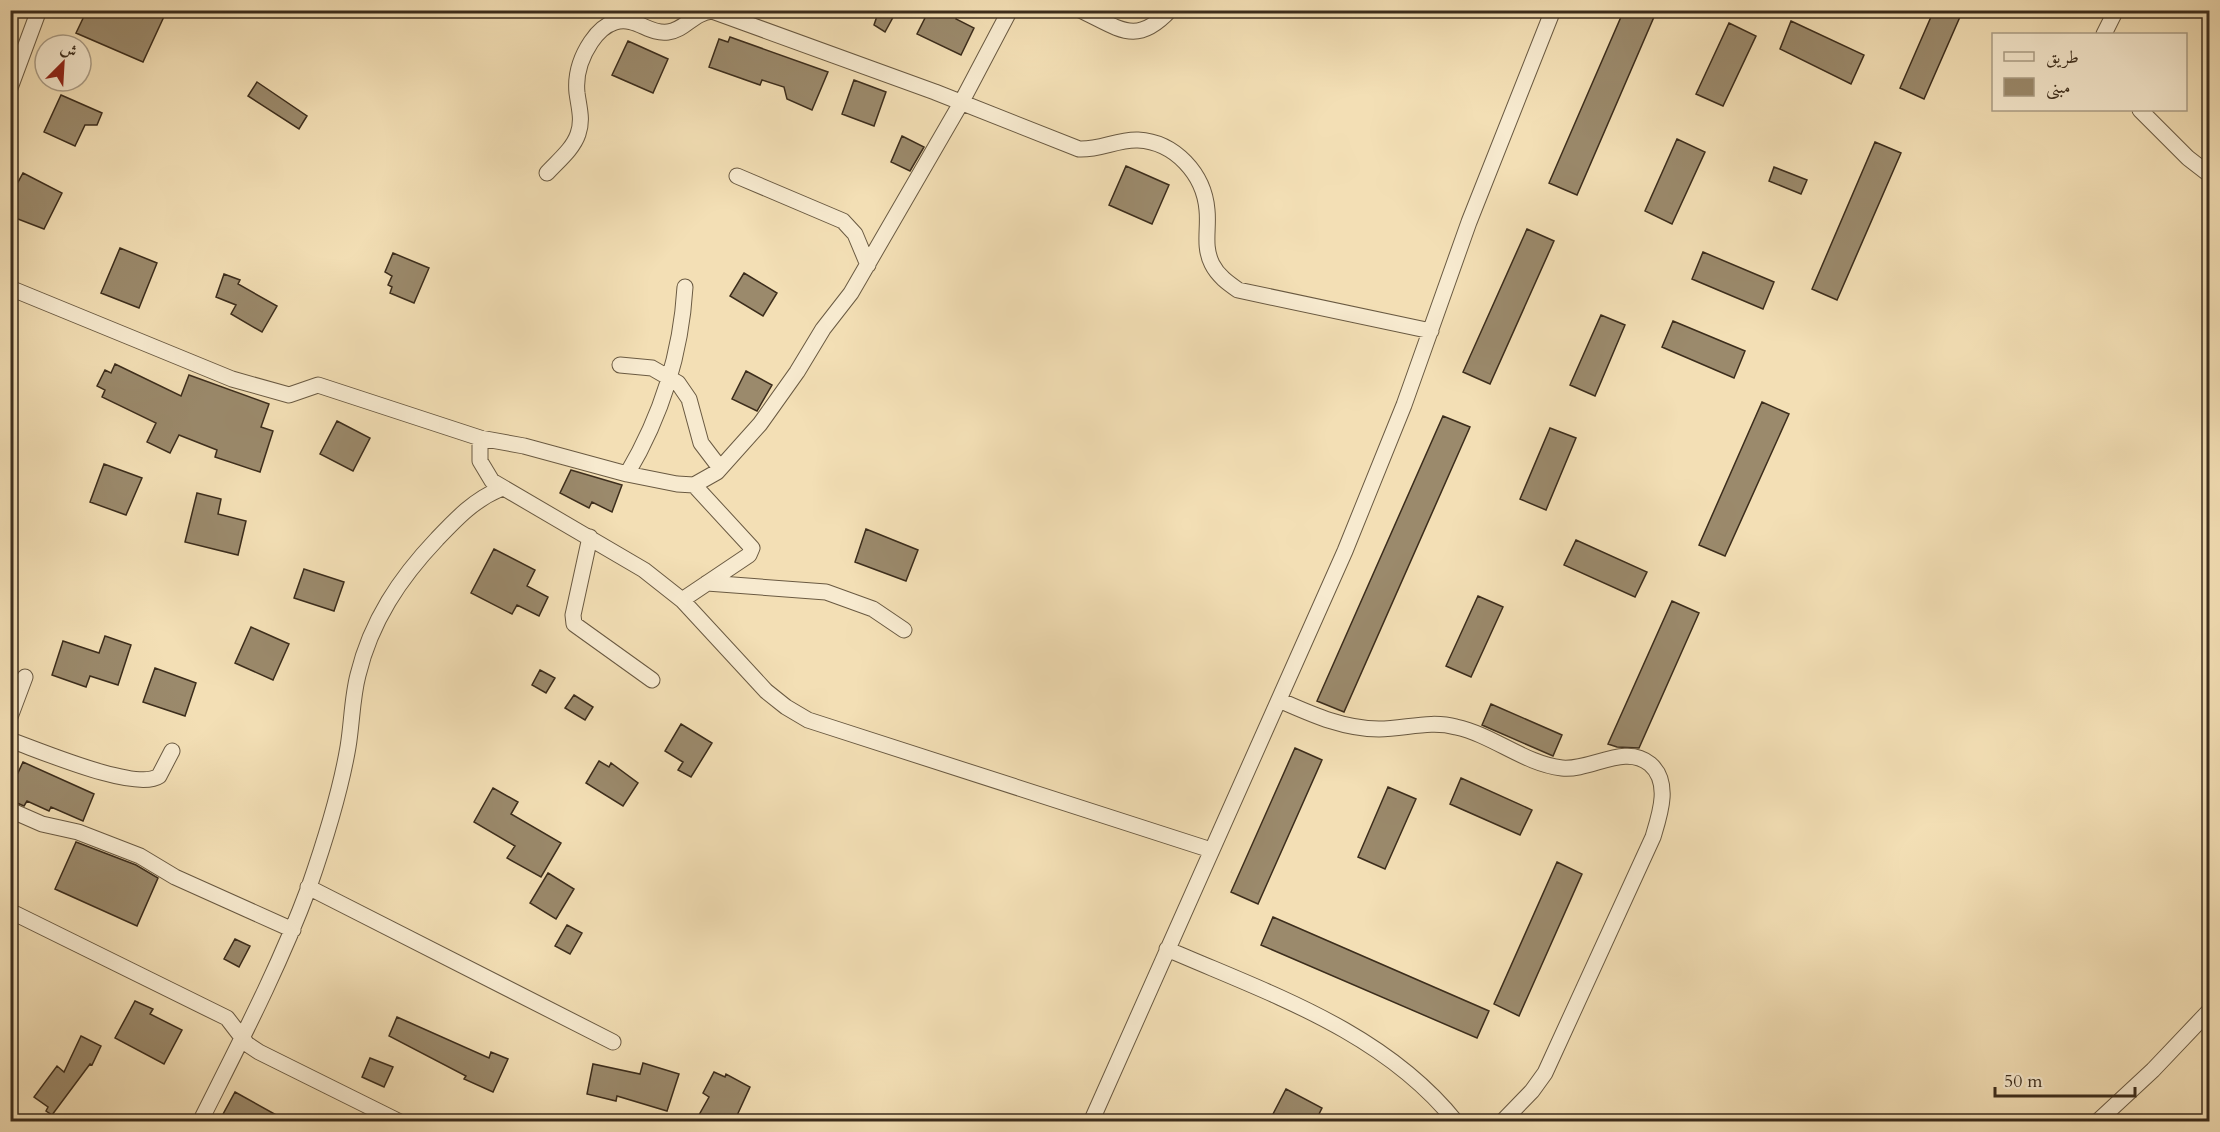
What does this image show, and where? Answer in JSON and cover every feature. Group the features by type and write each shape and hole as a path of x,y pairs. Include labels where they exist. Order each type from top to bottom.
{"street":[{"path":"10,88 39,10"},
{"path":"10,288 232,379 289,395 318,385 480,438 524,446 627,474 694,485 710,478 720,468 779,399 809,350 852,293 961,103 1010,10"},
{"path":"1080,10 1133,32 1149,30 1170,10"},
{"path":"1091,1122 1371,489 1431,331 1469,222 1553,10"},
{"path":"2104,33 2116,10"},
{"path":"547,173 568,151 578,135 581,116 577,87 579,67 590,43 604,27 623,20 667,33 675,30 695,15 712,11 746,16 1079,149 1093,150 1137,140 1155,143 1172,151 1186,163 1205,194 1206,249 1213,266 1223,280 1238,290 1255,296 1431,331"},
{"path":"2141,111 2188,158 2210,176"},
{"path":"737,176 843,221 855,234 868,264"},
{"path":"627,474 657,417 671,377 681,332 686,286"},
{"path":"620,365 652,368 671,377 688,399 697,435 720,468"},
{"path":"480,438 479,450 484,472 500,489 590,537 644,570 682,600 766,691 786,708 808,720 1211,850"},
{"path":"682,600 749,555 752,548 751,544 694,485"},
{"path":"200,1122 262,1001 308,887 340,782 358,675 379,618 400,583 467,508 477,500 500,489"},
{"path":"590,537 573,615 574,624 652,680"},
{"path":"708,583 826,592 866,605 904,630"},
{"path":"10,717 25,677"},
{"path":"1279,700 1321,718 1359,728 1397,728 1432,723 1461,728 1556,768 1578,768 1626,756 1649,763 1658,772 1663,784 1660,811 1653,837 1545,1073 1532,1092 1502,1122"},
{"path":"10,740 109,775 145,781 159,776 172,751"},
{"path":"10,810 42,824 78,832 140,856 175,877 292,930"},
{"path":"308,887 613,1042"},
{"path":"16,914 227,1018 259,1052 400,1122"},
{"path":"1167,949 1324,1018 1368,1043 1409,1073 1456,1122"},
{"path":"2097,1122 2153,1070 2210,1010"}],"building":[{"path":"87,10 167,10 143,62 93,40 93,33 76,33"},
{"path":"879,10 897,10 885,32 874,25"},
{"path":"929,10 960,10 956,19 974,28 961,55 917,34"},
{"path":"1624,10 1657,10 1577,195 1549,183"},
{"path":"1934,10 1963,10 1924,99 1900,88"},
{"path":"1791,21 1864,55 1851,84 1780,49"},
{"path":"1729,23 1756,36 1723,106 1696,94"},
{"path":"730,37 828,72 812,110 787,99 784,87 762,80 760,85 709,67 719,39 728,42"},
{"path":"628,41 668,59 653,93 612,75"},
{"path":"854,80 886,92 874,126 842,114"},
{"path":"257,82 307,116 299,129 248,96"},
{"path":"61,95 102,113 97,125 85,125 75,146 44,132"},
{"path":"902,136 924,147 910,171 891,162"},
{"path":"1677,139 1705,152 1672,224 1645,211"},
{"path":"1875,142 1901,153 1837,300 1812,289"},
{"path":"1126,166 1169,185 1152,224 1109,205"},
{"path":"1774,167 1807,180 1801,194 1769,181"},
{"path":"23,173 62,193 44,229 10,216 10,197"},
{"path":"1527,229 1554,241 1490,384 1463,372"},
{"path":"120,248 157,263 139,308 101,293"},
{"path":"1703,252 1774,282 1763,309 1692,279"},
{"path":"393,253 429,268 414,303 390,293 392,287 388,285 392,276 385,272"},
{"path":"744,273 777,293 763,316 730,296"},
{"path":"224,274 240,280 238,284 277,306 262,332 231,314 236,305 216,297"},
{"path":"1601,315 1625,325 1595,396 1570,385"},
{"path":"1673,321 1745,351 1734,378 1662,347"},
{"path":"115,364 181,396 189,375 269,404 261,427 273,431 260,472 215,457 217,450 179,435 170,453 147,442 156,423 102,397 105,390 97,386 105,370 111,373"},
{"path":"746,371 772,385 757,411 732,399"},
{"path":"1762,402 1789,414 1725,556 1699,545"},
{"path":"1443,416 1470,427 1344,712 1317,701"},
{"path":"337,421 370,438 353,471 320,454"},
{"path":"1550,428 1576,438 1546,510 1520,499"},
{"path":"104,464 142,478 126,515 90,502"},
{"path":"571,470 622,485 612,512 592,502 589,508 560,493"},
{"path":"197,493 221,499 218,514 246,521 238,555 185,542"},
{"path":"866,529 918,550 906,581 855,562"},
{"path":"1576,540 1647,572 1635,597 1564,565"},
{"path":"494,549 535,570 527,586 548,597 539,616 517,605 512,614 471,593"},
{"path":"304,569 344,582 334,611 294,598"},
{"path":"1478,596 1503,607 1471,677 1446,666"},
{"path":"1672,601 1699,613 1639,748 1617,747 1608,744"},
{"path":"251,627 289,644 273,680 235,663"},
{"path":"105,636 131,645 118,685 90,676 86,687 52,675 63,641 99,653"},
{"path":"155,668 196,683 185,716 143,702"},
{"path":"540,670 555,678 546,693 532,685"},
{"path":"574,695 593,707 585,720 565,708"},
{"path":"1491,704 1562,735 1553,756 1482,725"},
{"path":"681,724 712,743 691,777 678,770 683,762 665,751"},
{"path":"1295,748 1322,760 1258,904 1231,892"},
{"path":"599,761 609,767 611,763 638,783 623,806 586,783"},
{"path":"23,762 94,794 83,821 51,807 49,811 27,801 24,806 10,800 10,790"},
{"path":"1461,778 1532,810 1520,835 1450,804"},
{"path":"1388,787 1416,799 1385,869 1358,857"},
{"path":"493,788 518,802 511,814 561,843 541,877 507,858 515,846 474,822"},
{"path":"76,842 136,865 158,878 137,926 55,889"},
{"path":"1557,862 1582,874 1519,1016 1494,1004"},
{"path":"548,873 574,889 556,919 530,903"},
{"path":"1273,917 1489,1011 1477,1038 1261,945"},
{"path":"567,925 582,933 570,954 555,946"},
{"path":"235,939 250,946 239,967 224,959"},
{"path":"135,1001 153,1009 150,1014 182,1030 164,1064 115,1038"},
{"path":"397,1017 489,1058 491,1052 508,1059 493,1092 464,1079 466,1076 389,1036"},
{"path":"81,1036 101,1046 92,1065 90,1064 52,1115 46,1111 48,1107 34,1097 57,1066 64,1072"},
{"path":"370,1058 393,1067 384,1087 362,1077"},
{"path":"643,1063 679,1074 667,1111 617,1096 616,1101 587,1094 593,1064 640,1074"},
{"path":"714,1072 725,1077 726,1074 750,1087 734,1122 712,1122 699,1115 709,1097 703,1093"},
{"path":"1286,1089 1322,1108 1315,1122 1282,1122 1272,1116"},
{"path":"235,1092 289,1122 231,1122 222,1116"}]}
